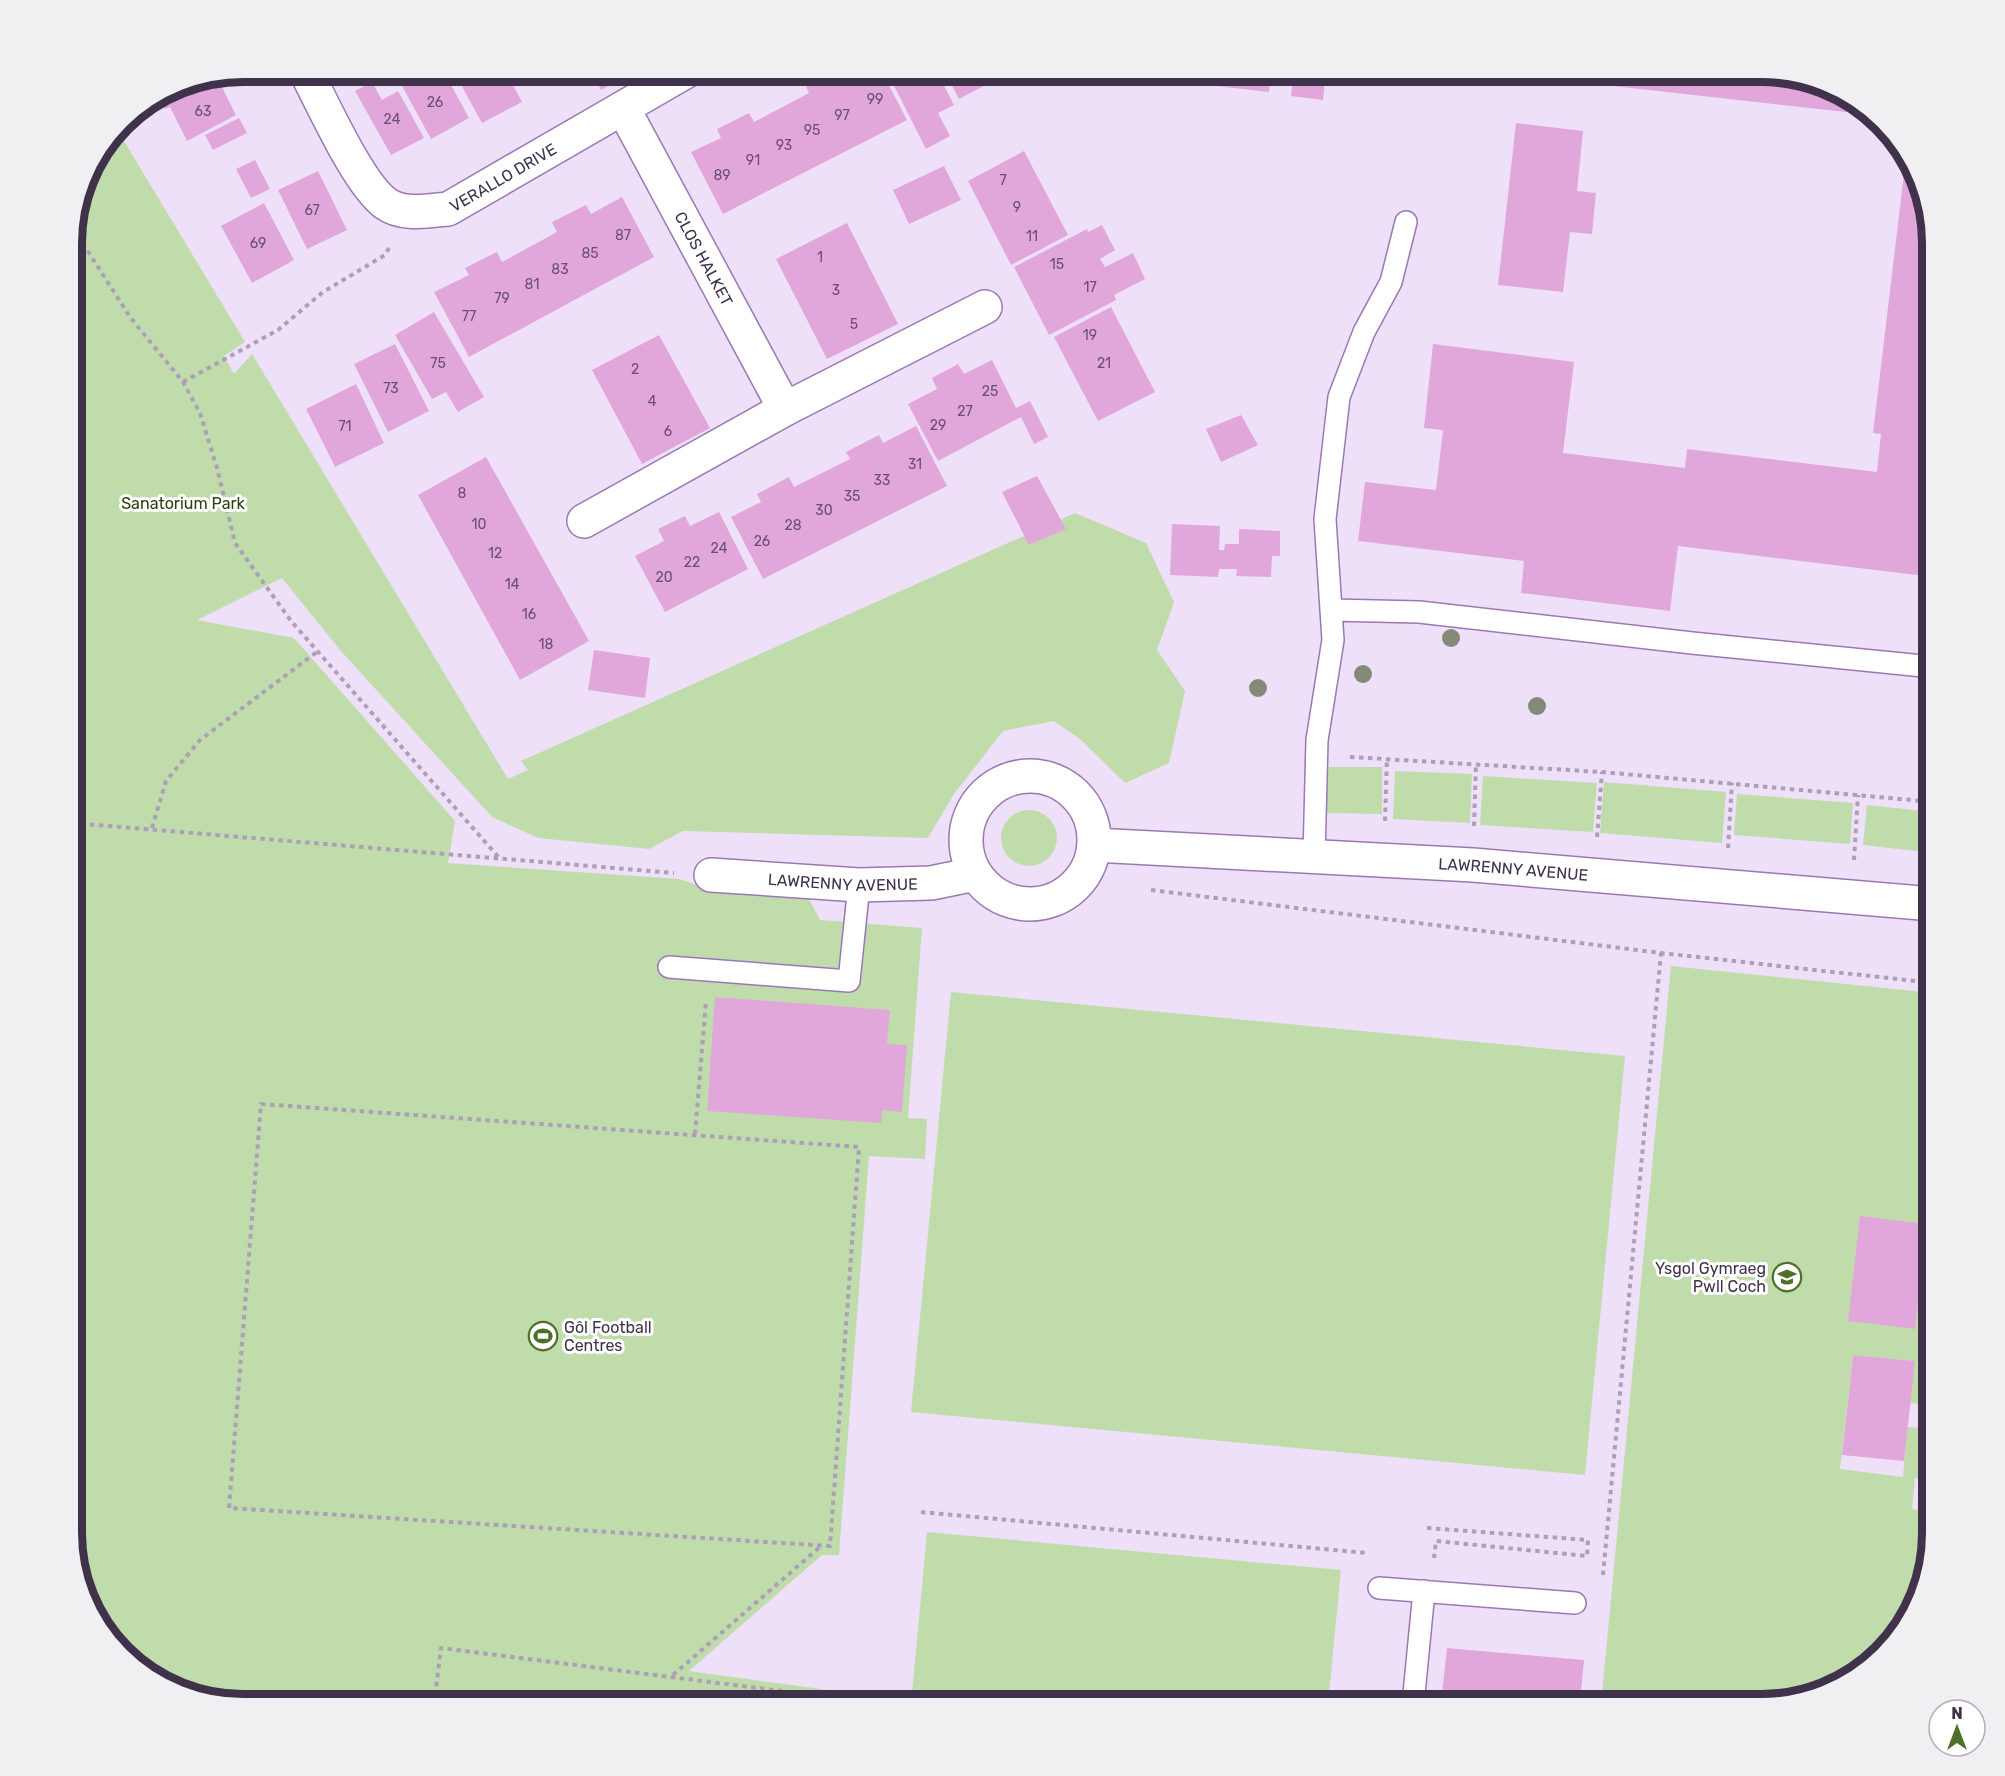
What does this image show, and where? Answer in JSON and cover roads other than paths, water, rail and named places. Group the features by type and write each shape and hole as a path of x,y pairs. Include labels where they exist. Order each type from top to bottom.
{"street":[{"name":"VERALLO DRIVE","path":"312,83 358,171 385,204 416,213 448,209 667,83"},
{"name":"CLOS HALKET","path":"623,108 785,410"},
{"path":"584,521 785,410 986,307"},
{"path":"1026,776 1047,778 1067,788 1082,803 1092,823 1094,845 1089,864 1079,881 1064,895 1045,903 1025,904 1006,900 989,889 975,874 967,853 966,832 973,811 986,793 1004,781 1026,776"},
{"name":"LAWRENNY AVENUE","path":"1094,845 1473,865 1922,903"},
{"name":"LAWRENNY AVENUE","path":"711,875 859,885 931,883 975,874"}],"lane":[{"path":"1314,857 1317,756 1333,640 1325,519 1339,397 1364,332 1390,282 1406,222"},
{"path":"1332,610 1419,612 1692,644 1922,666"},
{"path":"669,968 849,981 859,885"},
{"path":"1378,1588 1575,1603"},
{"path":"1414,1694 1424,1591"}],"place":[{"name":"Ysgol Gymraeg Pwll Coch","path":"1787,1277"},
{"name":"Gôl Football Centres","path":"543,1336"}],"park label":[{"name":"Sanatorium Park","path":"183,503"}]}
